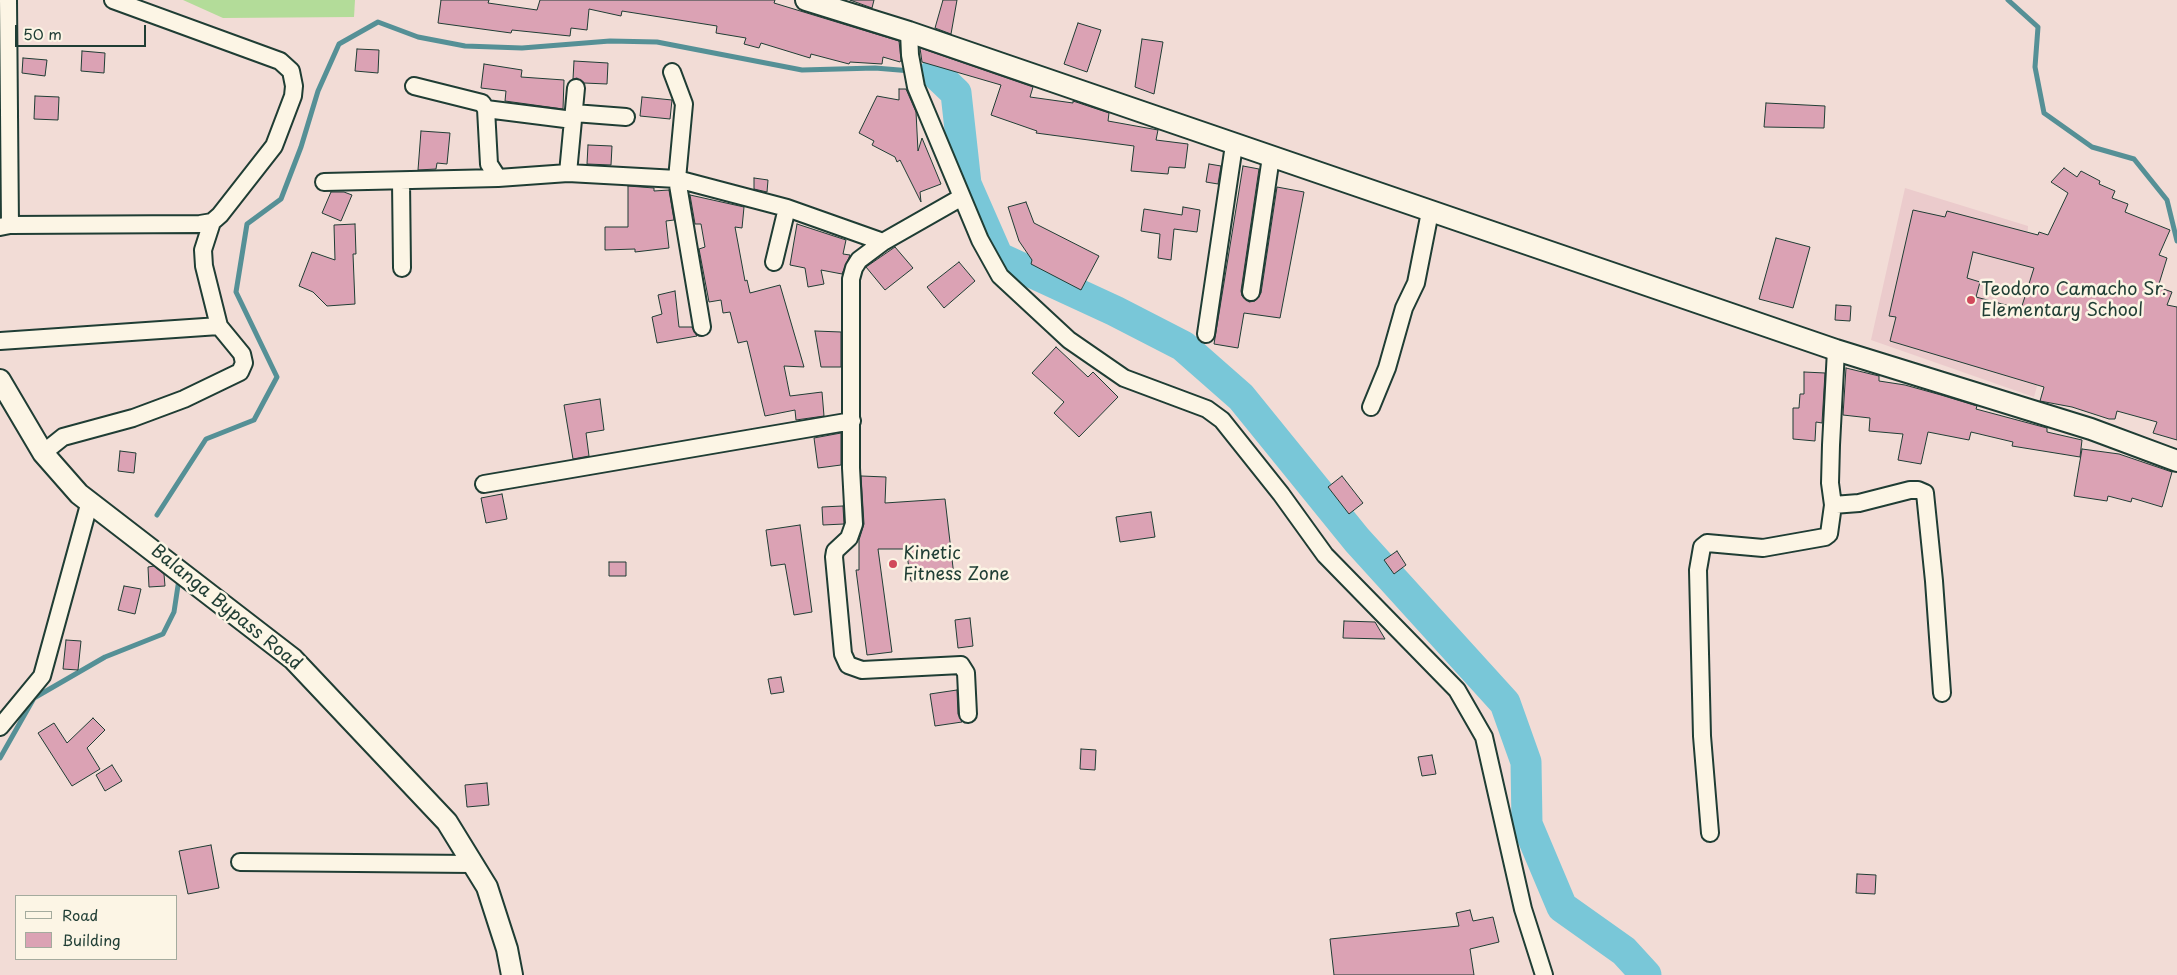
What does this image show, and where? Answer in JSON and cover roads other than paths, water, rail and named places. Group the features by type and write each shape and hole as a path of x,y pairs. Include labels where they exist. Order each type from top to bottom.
{"street":[{"path":"8,0 5,226 200,224 212,222"},
{"path":"44,453 63,437 133,418 184,399 240,372 244,363 242,354 218,326 204,266 203,250 212,222 220,215 274,146 293,96 294,86 291,71 280,61 113,0"},
{"path":"806,0 910,32 1234,145 1836,350 2091,429 2177,461"},
{"path":"910,32 910,55 916,87 980,240 1000,276 1069,340 1124,378 1207,409 1222,420 1281,494 1325,555 1456,690 1484,737 1523,909 1544,975"},
{"path":"672,72 684,104 677,179 702,327"},
{"path":"414,86 482,103 486,109 489,164 498,178"},
{"path":"568,173 576,88"},
{"path":"486,109 574,116 626,117"},
{"path":"1206,334 1234,145"},
{"path":"1251,292 1271,157"},
{"path":"324,182 498,178 568,173 677,179 787,208 882,242"},
{"path":"400,180 402,268"},
{"path":"962,197 882,242 859,260 854,268 851,279 854,524 848,538 835,551 834,557 844,654 848,666 862,670 961,665 966,673 968,714"},
{"path":"774,262 787,208"},
{"path":"1372,407 1388,368 1404,308 1416,284 1430,212"},
{"path":"0,341 218,326"},
{"path":"1710,833 1702,726 1698,570 1702,547 1706,543 1763,548 1825,537 1829,534 1833,505 1830,483 1836,350"},
{"name":"Balanga Bypass Road","path":"0,380 44,453 79,494 293,659 447,822 488,887 507,949 512,975"},
{"path":"484,484 852,421"},
{"path":"1833,505 1859,503 1910,490 1925,493 1942,693"},
{"path":"0,727 42,676 90,501"},
{"path":"240,862 473,864"}],"waterway":[{"path":"2008,0 2038,27 2035,67 2044,113 2092,147 2134,159 2167,200 2177,241"},
{"path":"157,515 206,439 254,420 277,377 236,292 247,224 281,199 301,147 318,91 339,44 378,22 418,37 465,46 522,48 610,41 657,42 802,70 875,68 935,73"},
{"path":"935,73 956,93 966,184 998,257 1115,311 1183,346 1241,397 1357,540 1505,703 1526,762 1527,824 1562,907 1624,951 1646,975"},
{"path":"0,758 34,698 105,657 163,634 174,612 179,579"}],"place":[{"name":"Teodoro Camacho Sr. Elementary School","path":"1971,300"},
{"name":"Kinetic Fitness Zone","path":"893,564"}]}
